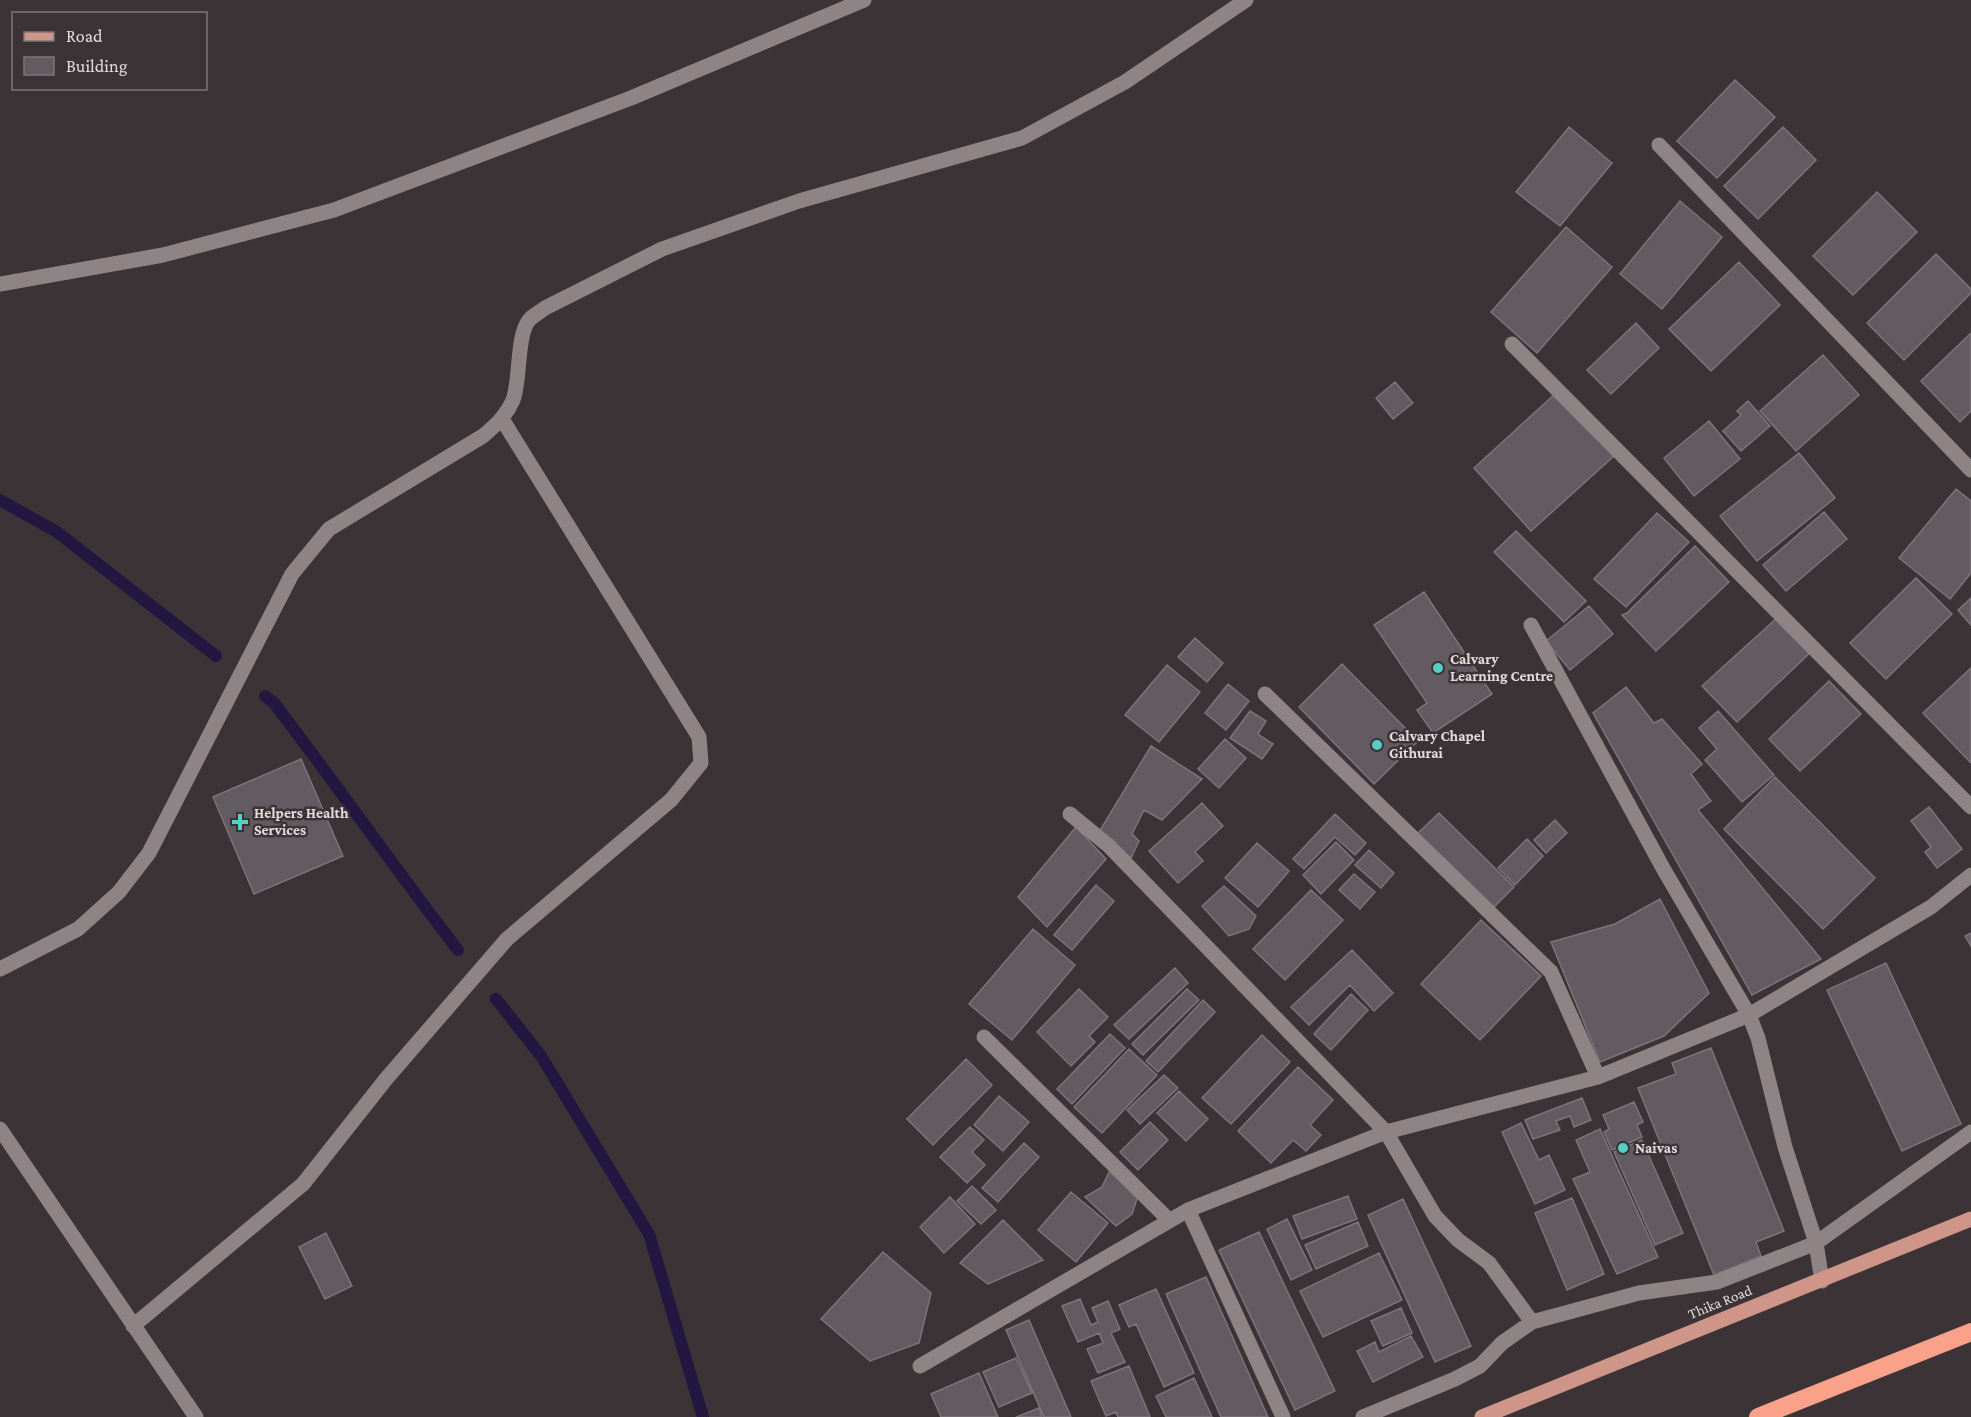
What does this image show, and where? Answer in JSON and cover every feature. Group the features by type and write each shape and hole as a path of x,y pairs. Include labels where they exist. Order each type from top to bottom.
{"highway":[{"path":"1891,1364 1971,1318"},
{"path":"1758,1417 1971,1332"}],"main road":[{"name":"Thika Road","path":"1482,1417 1971,1220"}],"street":[{"path":"0,284 163,255 334,210 632,98 864,0"},
{"path":"0,969 78,929 119,892 148,853 292,574 329,529 483,436 502,419 513,400 518,377 521,339 528,321 545,308 663,249 799,201 1022,138 1125,82 1246,0"},
{"path":"1659,145 1971,470"},
{"path":"1512,344 1971,807"},
{"path":"133,1326 303,1184 386,1079 507,939 671,800 701,763 699,737 502,419"},
{"path":"1532,625 1664,870 1749,1016 1758,1038 1785,1147 1816,1243 1822,1281"},
{"path":"1265,694 1551,972 1598,1077"},
{"path":"1070,814 1109,846 1386,1132 1435,1216 1458,1239 1489,1263 1532,1322"},
{"path":"920,1366 1188,1210 1386,1132 1598,1077 1749,1016 1931,908 1971,875"},
{"path":"984,1037 1169,1220"},
{"path":"0,1129 196,1417"},
{"path":"1363,1417 1480,1366 1502,1343 1532,1322 1639,1293 1717,1282 1816,1243 1971,1132"},
{"path":"1188,1210 1283,1417"}],"building":[{"path":"1735,80 1775,117 1717,178 1677,141"},
{"path":"1569,127 1612,163 1560,226 1516,192"},
{"path":"1783,127 1816,160 1758,219 1724,186"},
{"path":"1877,192 1917,232 1853,295 1813,256"},
{"path":"1680,201 1722,237 1662,309 1620,274"},
{"path":"1566,227 1612,267 1537,353 1491,312"},
{"path":"1936,254 1971,289 1971,293 1904,360 1867,323"},
{"path":"1739,262 1780,305 1711,371 1669,329"},
{"path":"1636,323 1659,348 1611,394 1587,370"},
{"path":"1971,333 1971,411 1960,422 1921,381"},
{"path":"1823,355 1859,395 1796,451 1760,411"},
{"path":"1395,382 1413,403 1393,419 1376,398"},
{"path":"1556,393 1614,456 1531,531 1474,468"},
{"path":"1748,401 1770,426 1741,451 1723,431 1741,415 1737,411"},
{"path":"1709,421 1740,459 1694,496 1664,458"},
{"path":"1799,453 1835,498 1757,561 1720,516"},
{"path":"1956,489 1971,501 1971,573 1950,599 1899,558"},
{"path":"1824,512 1847,539 1786,591 1763,565"},
{"path":"1657,513 1689,542 1626,607 1594,579"},
{"path":"1516,531 1586,601 1564,622 1494,552"},
{"path":"1695,546 1729,582 1656,651 1622,615 1627,613"},
{"path":"1916,578 1952,614 1886,679 1850,643"},
{"path":"1424,592 1492,694 1433,733 1417,710 1427,703 1374,625"},
{"path":"1971,598 1971,625 1958,610"},
{"path":"1589,606 1613,634 1570,670 1546,641"},
{"path":"1779,616 1812,651 1737,722 1702,686"},
{"path":"1195,638 1223,663 1207,682 1178,657"},
{"path":"1342,664 1418,741 1374,784 1299,707"},
{"path":"1167,665 1200,692 1159,742 1125,715"},
{"path":"1971,668 1971,763 1923,713"},
{"path":"1829,681 1861,714 1800,771 1769,739"},
{"path":"1228,684 1249,701 1226,730 1205,713"},
{"path":"1626,687 1654,723 1662,719 1702,764 1691,774 1711,801 1698,810 1821,959 1752,995 1593,713"},
{"path":"1250,711 1266,721 1258,734 1273,744 1262,759 1230,738"},
{"path":"1718,711 1774,775 1742,802 1705,760 1717,749 1699,728"},
{"path":"1225,739 1246,758 1219,788 1198,769"},
{"path":"1151,746 1202,779 1162,820 1144,810 1132,834 1139,841 1131,858 1099,832"},
{"path":"301,759 343,856 254,894 213,797"},
{"path":"1775,777 1875,878 1823,929 1724,829"},
{"path":"1202,803 1223,826 1195,852 1203,861 1178,883 1149,851"},
{"path":"1929,807 1962,849 1937,868 1925,852 1931,847 1911,821"},
{"path":"1439,813 1514,887 1492,909 1417,834"},
{"path":"1335,814 1366,843 1355,855 1335,837 1304,869 1293,859"},
{"path":"1555,820 1567,833 1546,853 1534,840"},
{"path":"1076,827 1106,859 1047,927 1018,897"},
{"path":"1527,839 1543,856 1515,885 1498,868"},
{"path":"1336,842 1354,860 1321,894 1303,875"},
{"path":"1257,843 1289,871 1258,907 1225,878"},
{"path":"1369,850 1394,873 1381,888 1355,865"},
{"path":"1354,874 1375,892 1360,909 1339,890"},
{"path":"1096,885 1114,901 1072,950 1054,935"},
{"path":"1224,886 1256,916 1249,929 1229,936 1202,906"},
{"path":"1311,890 1343,920 1285,980 1253,949"},
{"path":"1660,899 1709,993 1664,1036 1600,1062 1551,942 1615,924"},
{"path":"1481,920 1541,976 1480,1040 1421,984"},
{"path":"1033,929 1075,965 1012,1040 969,1004"},
{"path":"1971,933 1971,946 1965,936"},
{"path":"1352,950 1393,993 1374,1011 1350,985 1309,1025 1291,1007"},
{"path":"1886,963 1961,1124 1902,1151 1827,990"},
{"path":"1175,968 1188,983 1129,1039 1114,1025"},
{"path":"1079,989 1108,1017 1089,1036 1095,1042 1071,1066 1037,1032"},
{"path":"1187,989 1199,1000 1143,1055 1132,1044"},
{"path":"1351,994 1368,1010 1331,1050 1314,1034"},
{"path":"1203,1000 1215,1012 1158,1072 1146,1061"},
{"path":"1110,1034 1125,1048 1072,1104 1057,1089"},
{"path":"1262,1035 1290,1062 1231,1124 1202,1098"},
{"path":"1711,1048 1784,1231 1756,1242 1761,1256 1714,1275 1638,1088 1676,1074 1672,1063"},
{"path":"1129,1049 1157,1075 1102,1133 1074,1107"},
{"path":"966,1059 992,1085 933,1145 907,1119"},
{"path":"1298,1067 1333,1100 1310,1125 1321,1135 1306,1151 1293,1140 1271,1163 1238,1131"},
{"path":"1164,1075 1178,1088 1140,1124 1127,1110"},
{"path":"1179,1091 1208,1119 1186,1141 1157,1113"},
{"path":"999,1096 1029,1122 1003,1151 974,1125"},
{"path":"1582,1098 1591,1120 1574,1127 1570,1116 1556,1121 1560,1130 1533,1139 1525,1120"},
{"path":"1634,1102 1643,1122 1637,1125 1642,1137 1612,1150 1604,1132 1609,1129 1603,1115"},
{"path":"1150,1122 1168,1140 1138,1170 1120,1152"},
{"path":"1521,1123 1539,1160 1549,1155 1565,1190 1535,1204 1502,1132"},
{"path":"970,1127 984,1140 972,1152 985,1165 967,1183 940,1157"},
{"path":"1600,1129 1658,1257 1617,1274 1573,1179 1590,1172 1576,1140"},
{"path":"1642,1140 1683,1233 1655,1245 1614,1152"},
{"path":"1024,1143 1039,1157 998,1202 982,1188"},
{"path":"1110,1170 1138,1196 1132,1214 1116,1226 1085,1197 1102,1187"},
{"path":"972,1186 996,1210 981,1224 957,1201"},
{"path":"1071,1192 1108,1223 1076,1262 1038,1230"},
{"path":"1348,1196 1357,1219 1302,1239 1293,1216"},
{"path":"950,1197 975,1224 944,1253 920,1227"},
{"path":"1572,1198 1604,1274 1567,1290 1535,1213"},
{"path":"1403,1199 1471,1346 1435,1362 1368,1215"},
{"path":"1287,1219 1312,1270 1291,1280 1267,1229"},
{"path":"1003,1220 1043,1260 988,1284 960,1263"},
{"path":"1358,1222 1368,1246 1316,1269 1305,1245"},
{"path":"1259,1232 1335,1391 1295,1410 1219,1250"},
{"path":"326,1233 352,1286 325,1299 299,1247"},
{"path":"883,1252 931,1293 919,1343 870,1361 821,1319"},
{"path":"1379,1253 1402,1300 1323,1337 1300,1291"},
{"path":"1206,1277 1268,1417 1221,1417 1166,1294"},
{"path":"1156,1289 1194,1373 1164,1387 1136,1324 1129,1327 1119,1305"},
{"path":"1080,1299 1091,1325 1098,1322 1092,1308 1108,1301 1120,1329 1111,1333 1125,1362 1098,1373 1087,1349 1103,1343 1099,1333 1078,1342 1062,1306"},
{"path":"1401,1308 1412,1333 1383,1346 1371,1321"},
{"path":"1029,1320 1071,1417 1044,1417 1006,1330"},
{"path":"1411,1336 1423,1357 1373,1382 1357,1351 1375,1342 1379,1352"},
{"path":"1016,1358 1032,1393 999,1407 983,1372"},
{"path":"1129,1366 1150,1417 1118,1417 1116,1412 1106,1416 1091,1381"},
{"path":"979,1373 998,1417 941,1417 931,1394"},
{"path":"1194,1378 1212,1417 1166,1417 1156,1396"},
{"path":"1039,1408 1042,1417 1016,1417"}],"waterway":[{"path":"0,500 57,532 216,656"},
{"path":"265,696 274,703 458,950"},
{"path":"496,999 541,1056 649,1234 703,1417"}],"place":[{"name":"Calvary Learning Centre","path":"1438,668"},
{"name":"Calvary Chapel Githurai","path":"1377,745"},
{"name":"Helpers Health Services","path":"240,822"},
{"name":"Naivas","path":"1623,1148"}]}
